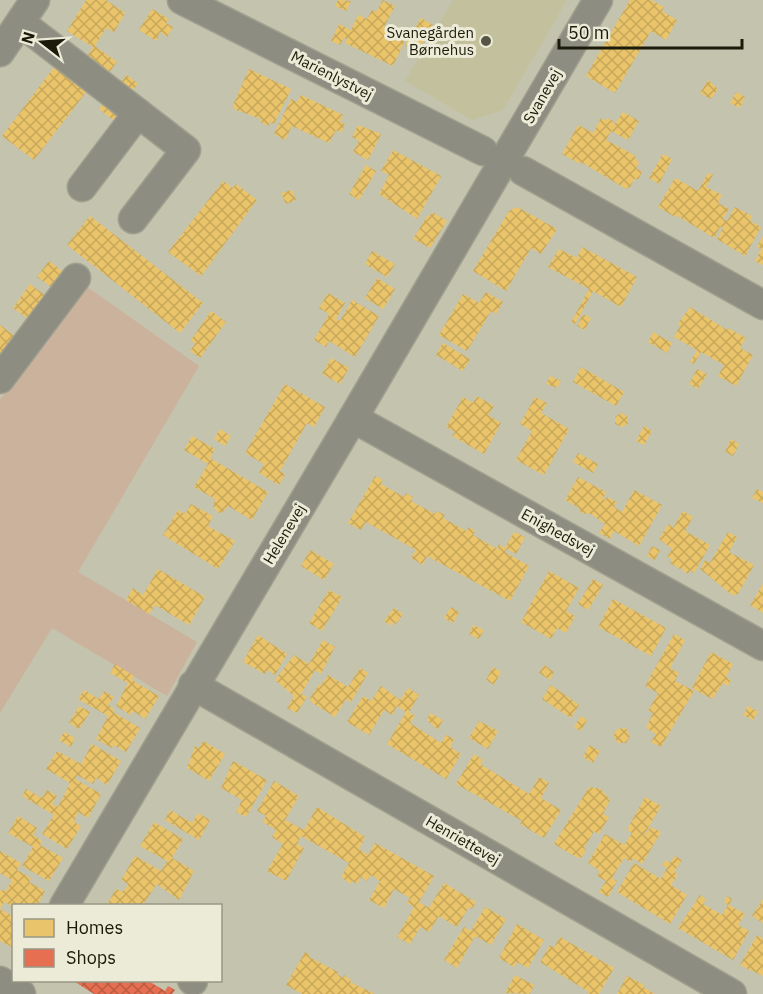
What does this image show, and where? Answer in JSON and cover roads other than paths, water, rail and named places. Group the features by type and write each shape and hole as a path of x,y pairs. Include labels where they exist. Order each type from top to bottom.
{"street":[{"name":"Marienlystvej","path":"182,0 503,161 763,305"},
{"name":"Svanevej","path":"503,161 598,0"},
{"path":"0,52 28,12 138,113 186,150 133,219"},
{"path":"82,187 138,113"},
{"name":"Helenevej","path":"65,904 503,161"},
{"path":"0,379 76,278"},
{"name":"Enighedsvej","path":"353,418 763,646"},
{"name":"Henriettevej","path":"193,685 732,994"},
{"path":"0,981 21,994"}],"place":[{"name":"Svanegården Børnehus","path":"486,41"}]}
